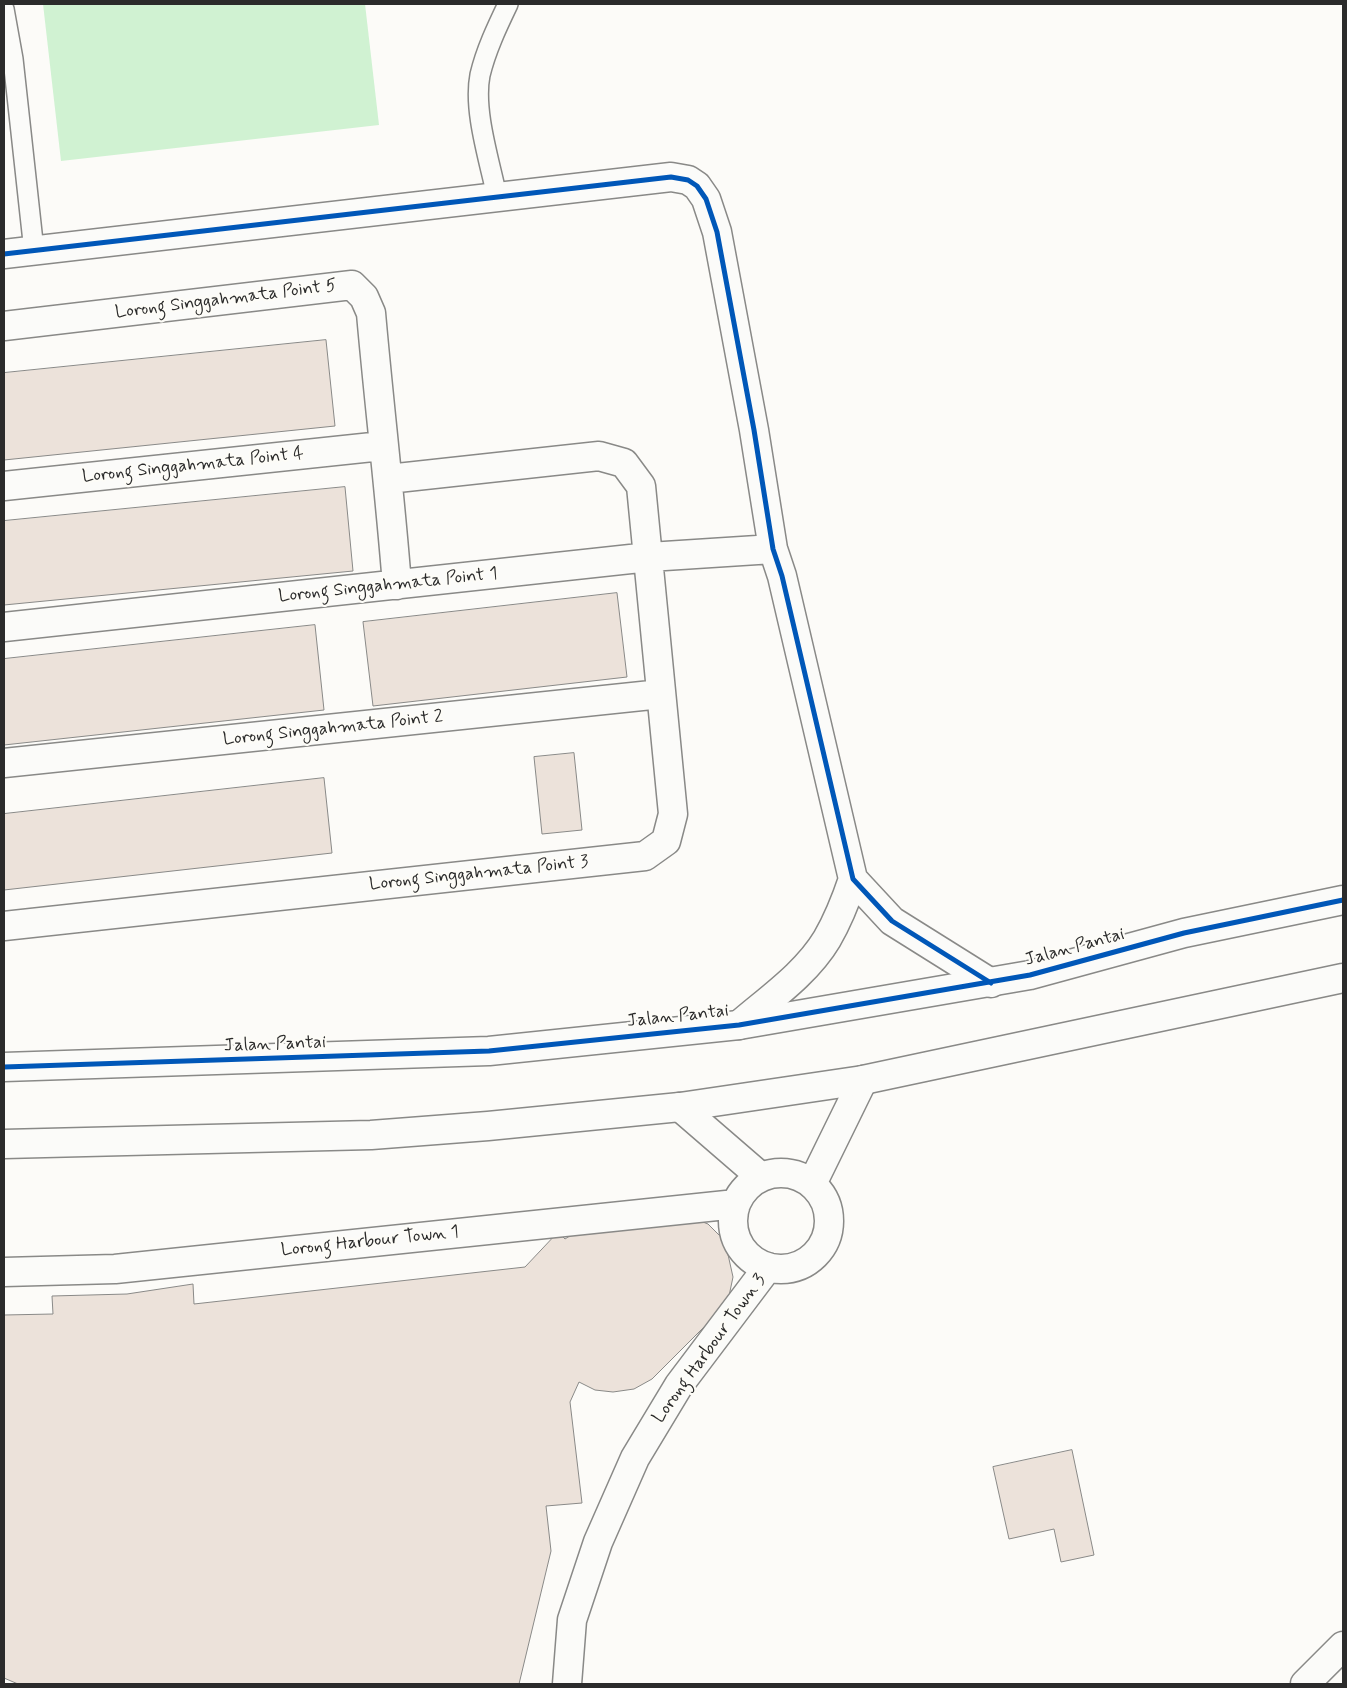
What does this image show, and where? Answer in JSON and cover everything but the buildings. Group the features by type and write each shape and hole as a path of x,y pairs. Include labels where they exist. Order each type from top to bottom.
{"street":[{"path":"4,254 671,177 688,180 697,186 706,199 717,232 754,430 773,549 782,576 853,879 892,921 991,983"},
{"name":"Lorong Singgahmata Point 5","path":"4,326 352,285 364,297 371,313 382,446 388,479 397,585"},
{"name":"Lorong Singgahmata Point 4","path":"4,486 382,446"},
{"name":"Lorong Singgahmata Point 3","path":"4,926 645,856 666,841 672,814 641,486 624,464 599,456 388,479"},
{"name":"Lorong Singgahmata Point 1","path":"4,627 649,557 773,549"},
{"name":"Lorong Singgahmata Point 2","path":"4,763 661,694"},
{"path":"739,1025 803,969 826,940 843,909 853,879"},
{"name":"Jalan Pantai","path":"4,1067 489,1051 739,1025 1030,975 1184,933 1343,900"},
{"path":"4,1144 371,1135 488,1126 680,1107 863,1080 1343,978"},
{"path":"812,1184 863,1080"},
{"path":"680,1107 761,1177"},
{"path":"774,1173 788,1173 801,1177 812,1184 823,1197 829,1212 829,1228 824,1243 814,1256 800,1265 784,1268 768,1267 754,1260 742,1249 735,1236 733,1220 736,1204 742,1193 761,1177 774,1173"},
{"name":"Lorong Harbour Town 1","path":"4,1272 115,1269 736,1204"},
{"name":"Lorong Harbour Town 3","path":"567,1684 572,1620 598,1542 635,1458 679,1385 768,1267"},
{"path":"1305,1684 1343,1646"}],"lane":[{"path":"498,197 480,111 480,77 491,39 508,4"},
{"path":"4,9 14,67 34,251"}],"green space":[{"path":"43,4 365,4 379,125 61,161"}],"cycle path":[{"path":"4,254 671,177 688,180 697,186 706,199 717,232 754,430 773,549 782,576 853,879 892,921 991,983"},
{"path":"4,1067 489,1051 739,1025 1030,975 1184,933 1343,900"}]}
